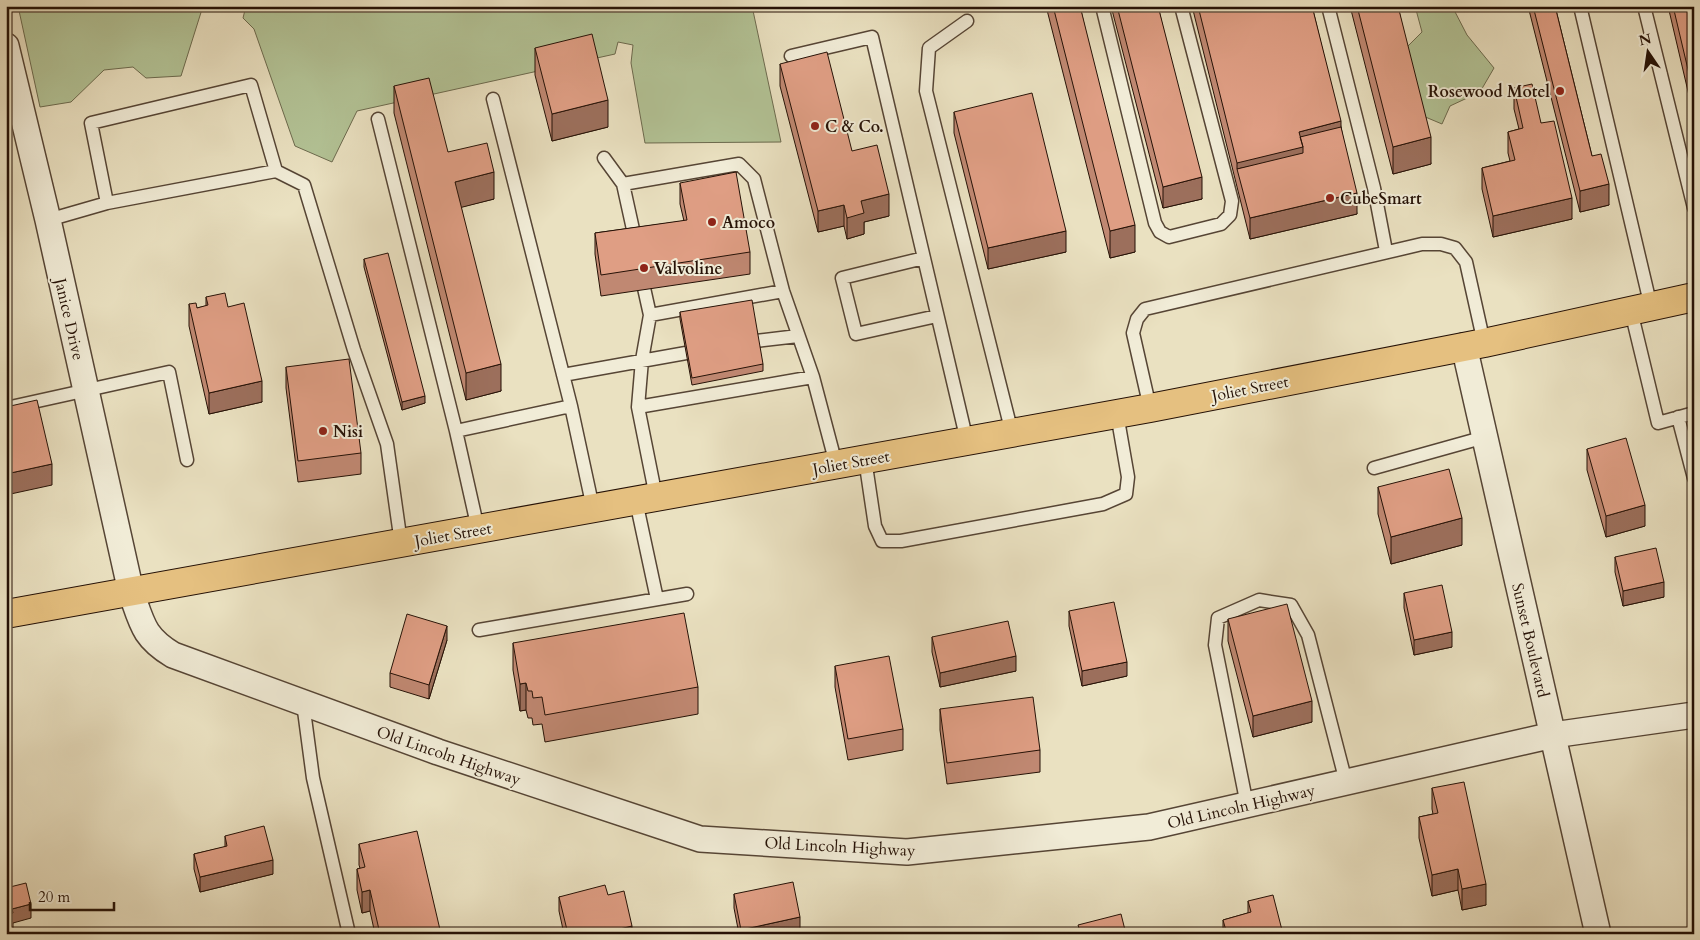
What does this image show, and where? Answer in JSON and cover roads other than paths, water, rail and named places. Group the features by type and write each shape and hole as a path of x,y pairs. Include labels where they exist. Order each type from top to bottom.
{"main road":[{"name":"Joliet Street","path":"6,614 1150,408 1474,344 1694,297"}],"street":[{"name":"Janice Drive","path":"6,46 48,220 131,592"},
{"name":"Sunset Boulevard","path":"1474,344 1485,438 1598,934"},
{"name":"Old Lincoln Highway","path":"131,592 143,625 154,644 173,655 438,752 700,839 907,852 1149,827 1553,735 1694,715"}],"lane":[{"path":"1102,6 1155,223 1160,232 1169,237 1221,224 1230,215 1232,202 1181,6"},
{"path":"1328,6 1374,188 1386,251"},
{"path":"1580,6 1641,309 1658,423 1694,413"},
{"path":"1644,6 1694,208"},
{"path":"967,21 929,48 926,91 1012,433"},
{"path":"791,56 872,36 967,441"},
{"path":"107,202 91,123 251,85 276,171"},
{"path":"493,99 563,375 594,508"},
{"path":"378,119 456,431 478,529"},
{"path":"604,158 623,184 637,249"},
{"path":"623,184 739,164 754,179 783,291 813,377 836,464"},
{"path":"48,220 107,202 276,171 304,185 354,350 387,444 401,543"},
{"path":"1150,408 1133,333 1137,319 1145,309 1386,251 1422,244 1441,244 1455,248 1466,262 1474,344"},
{"path":"924,258 842,278 853,325 856,334 938,316"},
{"path":"644,288 650,316 642,360 638,407 657,599"},
{"path":"650,316 783,291"},
{"path":"756,341 798,336"},
{"path":"563,375 686,353"},
{"path":"6,408 169,372 187,460"},
{"path":"638,407 813,377"},
{"path":"456,431 570,406"},
{"path":"865,459 875,526 882,541 900,541 1103,504 1126,494 1128,477 1117,414"},
{"path":"1678,417 1694,478"},
{"path":"1374,468 1485,438"},
{"path":"479,630 688,594"},
{"path":"1247,805 1215,644 1218,618 1259,600 1291,605 1308,635 1346,782"},
{"path":"303,703 313,778 349,934"}],"place":[{"name":"Rosewood Motel","path":"1560,91"},
{"name":"C & Co.","path":"815,126"},
{"name":"CubeSmart","path":"1330,198"},
{"name":"Amoco","path":"712,222"},
{"name":"Valvoline","path":"644,268"},
{"name":"Nisi","path":"323,431"}]}
